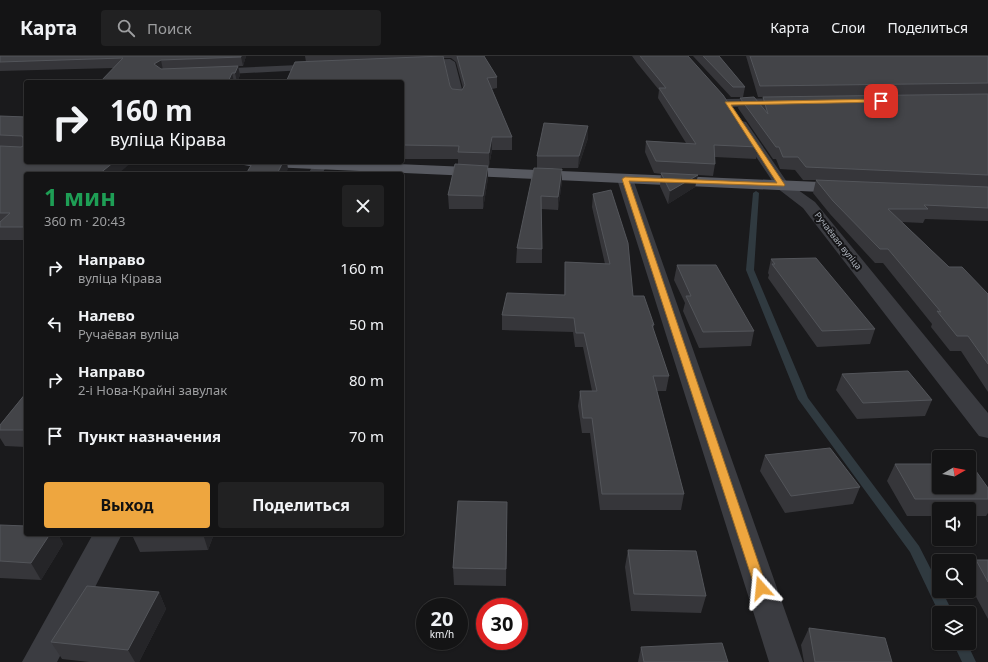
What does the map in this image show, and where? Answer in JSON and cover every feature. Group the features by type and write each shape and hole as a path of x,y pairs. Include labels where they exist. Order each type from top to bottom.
{"main road":[{"path":"269,164 318,169 861,188"}],"street":[{"path":"404,64 450,62 458,97"},
{"path":"202,73 328,66"},
{"name":"Ручаёвая вуліца","path":"806,102 722,98 782,185 809,204 988,430"},
{"path":"625,179 786,662"},
{"path":"39,662 107,536"}],"building":[{"path":"0,56 241,56 161,60 154,64 161,69 238,66 235,73 232,73 229,80 102,80 123,58 0,62"},
{"path":"443,56 450,86 452,89 462,90 465,85 457,56 484,56 497,77 487,78 512,137 492,137 489,153 458,152 459,146 404,145 404,80 287,80 295,62"},
{"path":"640,56 688,56 723,95 758,147 714,145 715,164 656,161 646,141 696,144 659,88 666,88"},
{"path":"703,56 719,56 745,87 733,87"},
{"path":"750,56 988,56 988,83 760,86"},
{"path":"988,94 988,175 806,167 798,157 783,157 779,147 776,147 740,98 754,97 768,114 763,97"},
{"path":"0,116 24,117 24,164 112,164 102,172 24,172 24,227 0,227 0,222 10,213 0,213 0,146 21,147 23,146 23,138 22,136 0,135"},
{"path":"544,123 588,126 579,156 537,156"},
{"path":"252,164 282,164 278,172 247,172"},
{"path":"455,164 488,166 483,196 448,195"},
{"path":"534,168 562,169 558,197 541,196 542,249 517,248"},
{"path":"661,173 698,175 670,191"},
{"path":"816,180 988,187 988,208 924,205 928,209 888,209 949,267 962,267 988,294 988,364 968,336 957,336 937,311 941,312 888,249 880,249 833,201"},
{"path":"611,190 628,243 633,296 644,296 669,376 653,376 684,494 602,494 592,418 583,418 580,391 597,391 584,333 576,333 574,318 502,315 507,293 565,295 565,262 610,264 593,194"},
{"path":"816,258 875,329 822,331 772,264 775,264 771,259"},
{"path":"677,265 716,265 754,331 703,332 686,296 691,296"},
{"path":"908,371 932,400 863,403 842,374"},
{"path":"24,395 24,430 0,430 0,425"},
{"path":"830,448 860,487 791,496 765,455"},
{"path":"895,464 932,464 932,494 976,494 976,471 988,488 988,499 915,499"},
{"path":"458,501 507,502 506,569 453,568"},
{"path":"0,525 24,526 24,536 49,536 31,563 0,561"},
{"path":"628,550 696,551 706,596 634,594"},
{"path":"976,560 988,560 988,582"},
{"path":"87,586 159,592 128,650 51,642"},
{"path":"809,628 885,638 892,662 815,662"},
{"path":"722,643 728,662 644,662 641,647"}],"waterway":[{"path":"756,193 750,270 803,399 915,549 943,606"},
{"path":"963,650 969,662"}],"route":[{"path":"761,588 625,179 782,185 727,103 881,101"}]}
